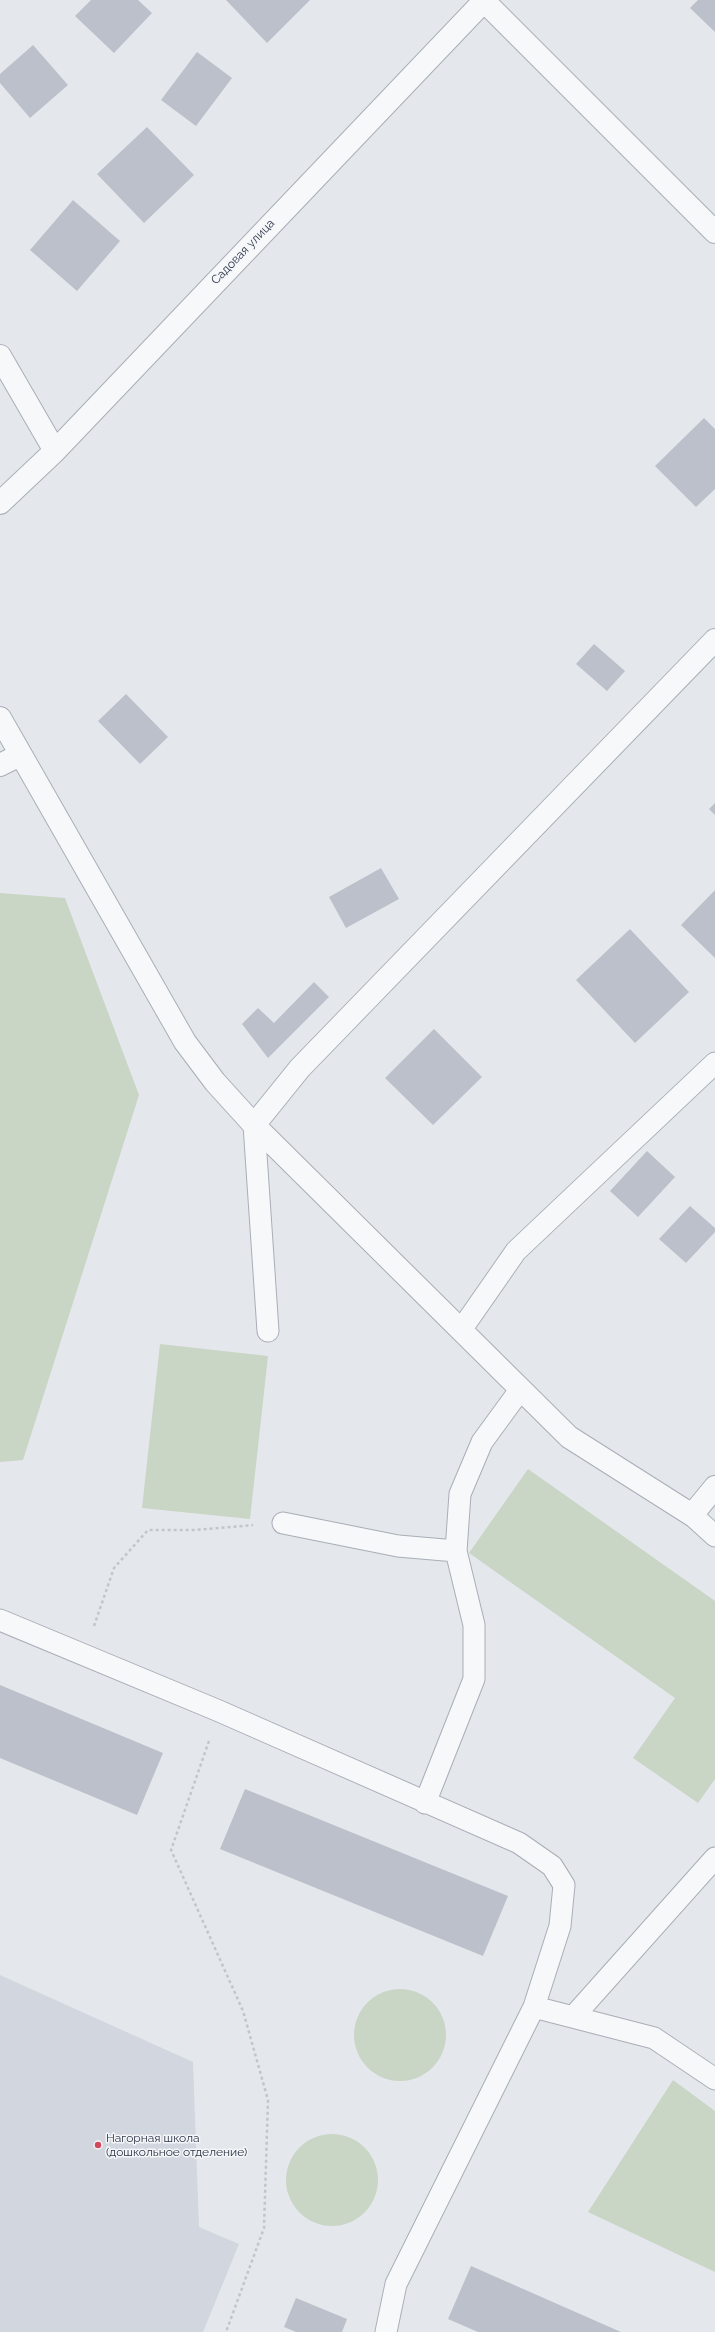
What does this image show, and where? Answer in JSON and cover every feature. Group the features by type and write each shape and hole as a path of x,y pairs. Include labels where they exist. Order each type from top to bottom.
{"street":[{"path":"484,0 715,232"},
{"name":"Садовая улица","path":"0,504 55,451 484,0"},
{"path":"0,356 55,451"},
{"path":"254,1125 300,1068 715,640"},
{"path":"0,718 185,1042 215,1082 254,1125 569,1437 692,1515 715,1487"},
{"path":"0,765 20,755"}],"lane":[{"path":"461,1330 516,1251 715,1063"},
{"path":"254,1125 268,1331"},
{"path":"425,1803 474,1679 474,1625 456,1551 460,1494 482,1442 520,1390"},
{"path":"692,1515 715,1536"},
{"path":"283,1523 398,1546 456,1551"},
{"path":"0,1620 219,1711 425,1803 519,1843 552,1866 564,1885 560,1926 534,2007 396,2284 386,2332"},
{"path":"573,2017 715,1858"},
{"path":"534,2007 654,2038 715,2078"}],"path":[{"path":"84,1656 114,1568 148,1530 194,1530 283,1523"},
{"path":"219,1711 171,1850 243,2011 268,2100 264,2228 226,2332"}],"shaded area":[{"name":"Нагорная школа (дошкольное отделение)","path":"0,1975 193,2062 199,2227 239,2244 203,2332 0,2332"}],"green space":[{"path":"0,893 65,898 139,1095 23,1460 0,1462"},
{"path":"160,1344 268,1356 250,1519 142,1508"},
{"path":"528,1469 715,1601 715,1779 698,1803 633,1758 675,1698 469,1553"},
{"path":"400,1989 417,1993 432,2003 442,2018 446,2035 442,2052 432,2067 417,2077 400,2081 383,2077 368,2067 358,2052 354,2035 358,2018 368,2003 383,1993"},
{"path":"673,2080 715,2111 715,2272 588,2212"},
{"path":"332,2134 350,2138 364,2148 374,2162 378,2180 374,2198 364,2212 350,2222 332,2226 314,2222 300,2212 290,2198 286,2180 290,2162 300,2148 314,2138"}],"building":[{"path":"91,0 138,0 152,13 114,53 75,16"},
{"path":"226,0 310,0 267,43"},
{"path":"698,0 715,0 715,32 690,8"},
{"path":"33,45 68,85 30,118 0,83 0,74"},
{"path":"197,52 232,78 196,126 161,100"},
{"path":"147,127 194,175 144,223 97,174"},
{"path":"73,200 120,241 77,291 30,250"},
{"path":"704,418 715,429 715,489 696,507 655,466"},
{"path":"594,644 625,671 607,691 576,664"},
{"path":"126,694 168,737 140,764 98,721"},
{"path":"715,803 715,815 709,809"},
{"path":"381,868 399,899 346,928 329,897"},
{"path":"715,890 715,958 681,925"},
{"path":"630,929 689,992 635,1043 576,980"},
{"path":"314,982 329,997 268,1058 242,1024 258,1008 274,1023"},
{"path":"434,1029 482,1077 433,1125 385,1078"},
{"path":"647,1151 675,1177 638,1217 610,1191"},
{"path":"690,1206 715,1228 715,1232 686,1263 659,1239"},
{"path":"0,1685 163,1753 137,1815 0,1758"},
{"path":"245,1789 508,1896 483,1956 220,1849"},
{"path":"471,2266 621,2332 478,2332 448,2319"},
{"path":"296,2298 347,2319 342,2332 296,2332 284,2327"}],"place":[{"name":"Нагорная школа (дошкольное отделение)","path":"98,2145"}]}
